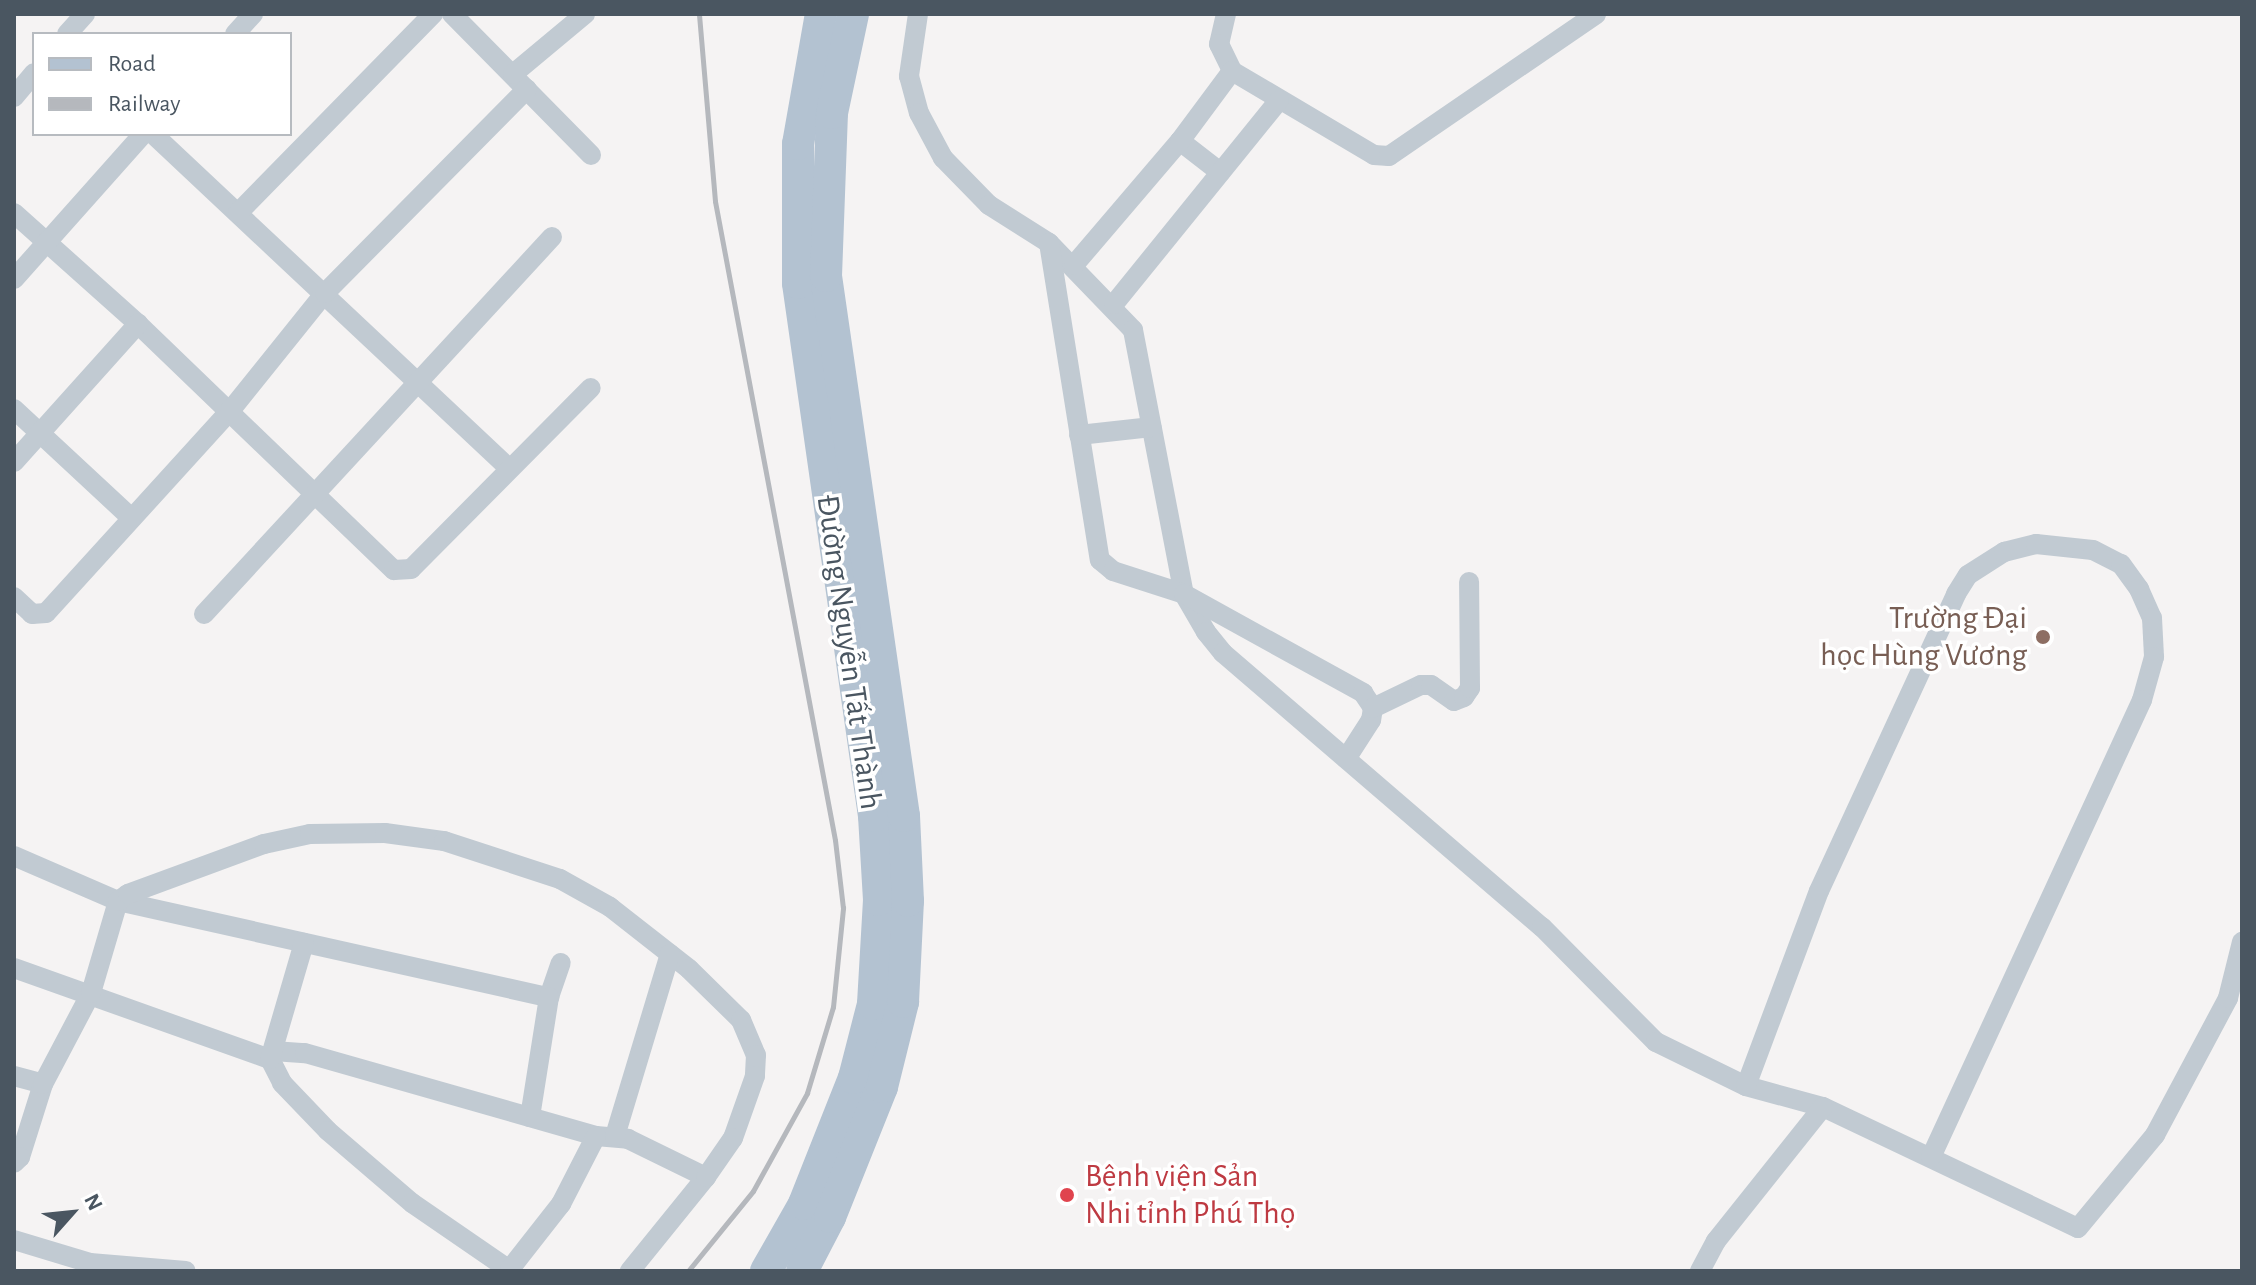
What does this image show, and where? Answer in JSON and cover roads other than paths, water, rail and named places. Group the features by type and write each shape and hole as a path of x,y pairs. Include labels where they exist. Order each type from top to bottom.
{"main road":[{"name":"Đường Nguyễn Tất Thành","path":"802,1271 830,1217 882,1087 903,1002 908,901 904,816 826,276 810,208 806,84 821,14"},
{"name":"Đường Nguyễn Tất Thành","path":"766,1271 804,1204 854,1078 873,1004 879,900 874,816 798,283 810,208 853,14"}],"street":[{"path":"69,32 85,14"},
{"path":"237,32 253,14"},
{"path":"238,213 433,14"},
{"path":"452,14 591,155"},
{"path":"14,597 32,614 46,613 129,516 230,411 325,293 585,14"},
{"path":"918,14 909,76 919,113 943,158 989,205 1049,243 1074,265 1114,304 1133,330 1184,594 1223,653 1542,927 1656,1042 1746,1086 1823,1107 2078,1228 2155,1135 2228,998 2242,942"},
{"path":"1226,14 1219,44 1232,71 1374,155 1389,156 1596,14"},
{"path":"1074,265 1180,141 1232,71"},
{"path":"14,97 32,75"},
{"path":"1114,304 1279,100"},
{"path":"14,279 141,136"},
{"path":"155,136 509,468"},
{"path":"1180,141 1220,172"},
{"path":"14,213 138,324 394,570 406,571 591,388"},
{"path":"204,614 420,384 552,237"},
{"path":"1049,243 1100,560 1113,571 1184,594 1363,693 1373,708 1371,720 1346,759"},
{"path":"14,462 138,324"},
{"path":"14,409 129,516"},
{"path":"1079,435 1152,427"},
{"path":"1746,1086 1819,891 1956,594 1968,575 2004,552 2036,544 2093,550 2121,564 2139,589 2152,618 2154,657 2142,700 1931,1157"},
{"path":"1373,708 1421,685 1431,685 1454,701 1464,697 1470,688 1469,582"},
{"path":"118,901 264,844 310,834 385,833 444,841 560,879 610,907 670,954 741,1020 756,1055 755,1076 733,1138 706,1177 630,1271"},
{"path":"14,856 118,901 549,997"},
{"path":"14,1163 20,1157 43,1084 91,993 118,901"},
{"path":"304,943 272,1055 282,1083 358,1158 412,1203 510,1270 561,1204 606,1136 670,954"},
{"path":"530,1117 549,997 561,963"},
{"path":"14,968 272,1055 305,1053 606,1136 706,1177"},
{"path":"14,1076 43,1084"},
{"path":"1700,1271 1716,1241 1823,1107"},
{"path":"14,1240 90,1263 186,1271"}],"railway":[{"path":"688,1271 753,1191 807,1093 833,1007 843,908 835,840 715,201 699,14"}],"place":[{"name":"Trường Đại học Hùng Vương","path":"2043,637"},
{"name":"Bệnh viện Sản Nhi tỉnh Phú Thọ","path":"1067,1195"}]}
